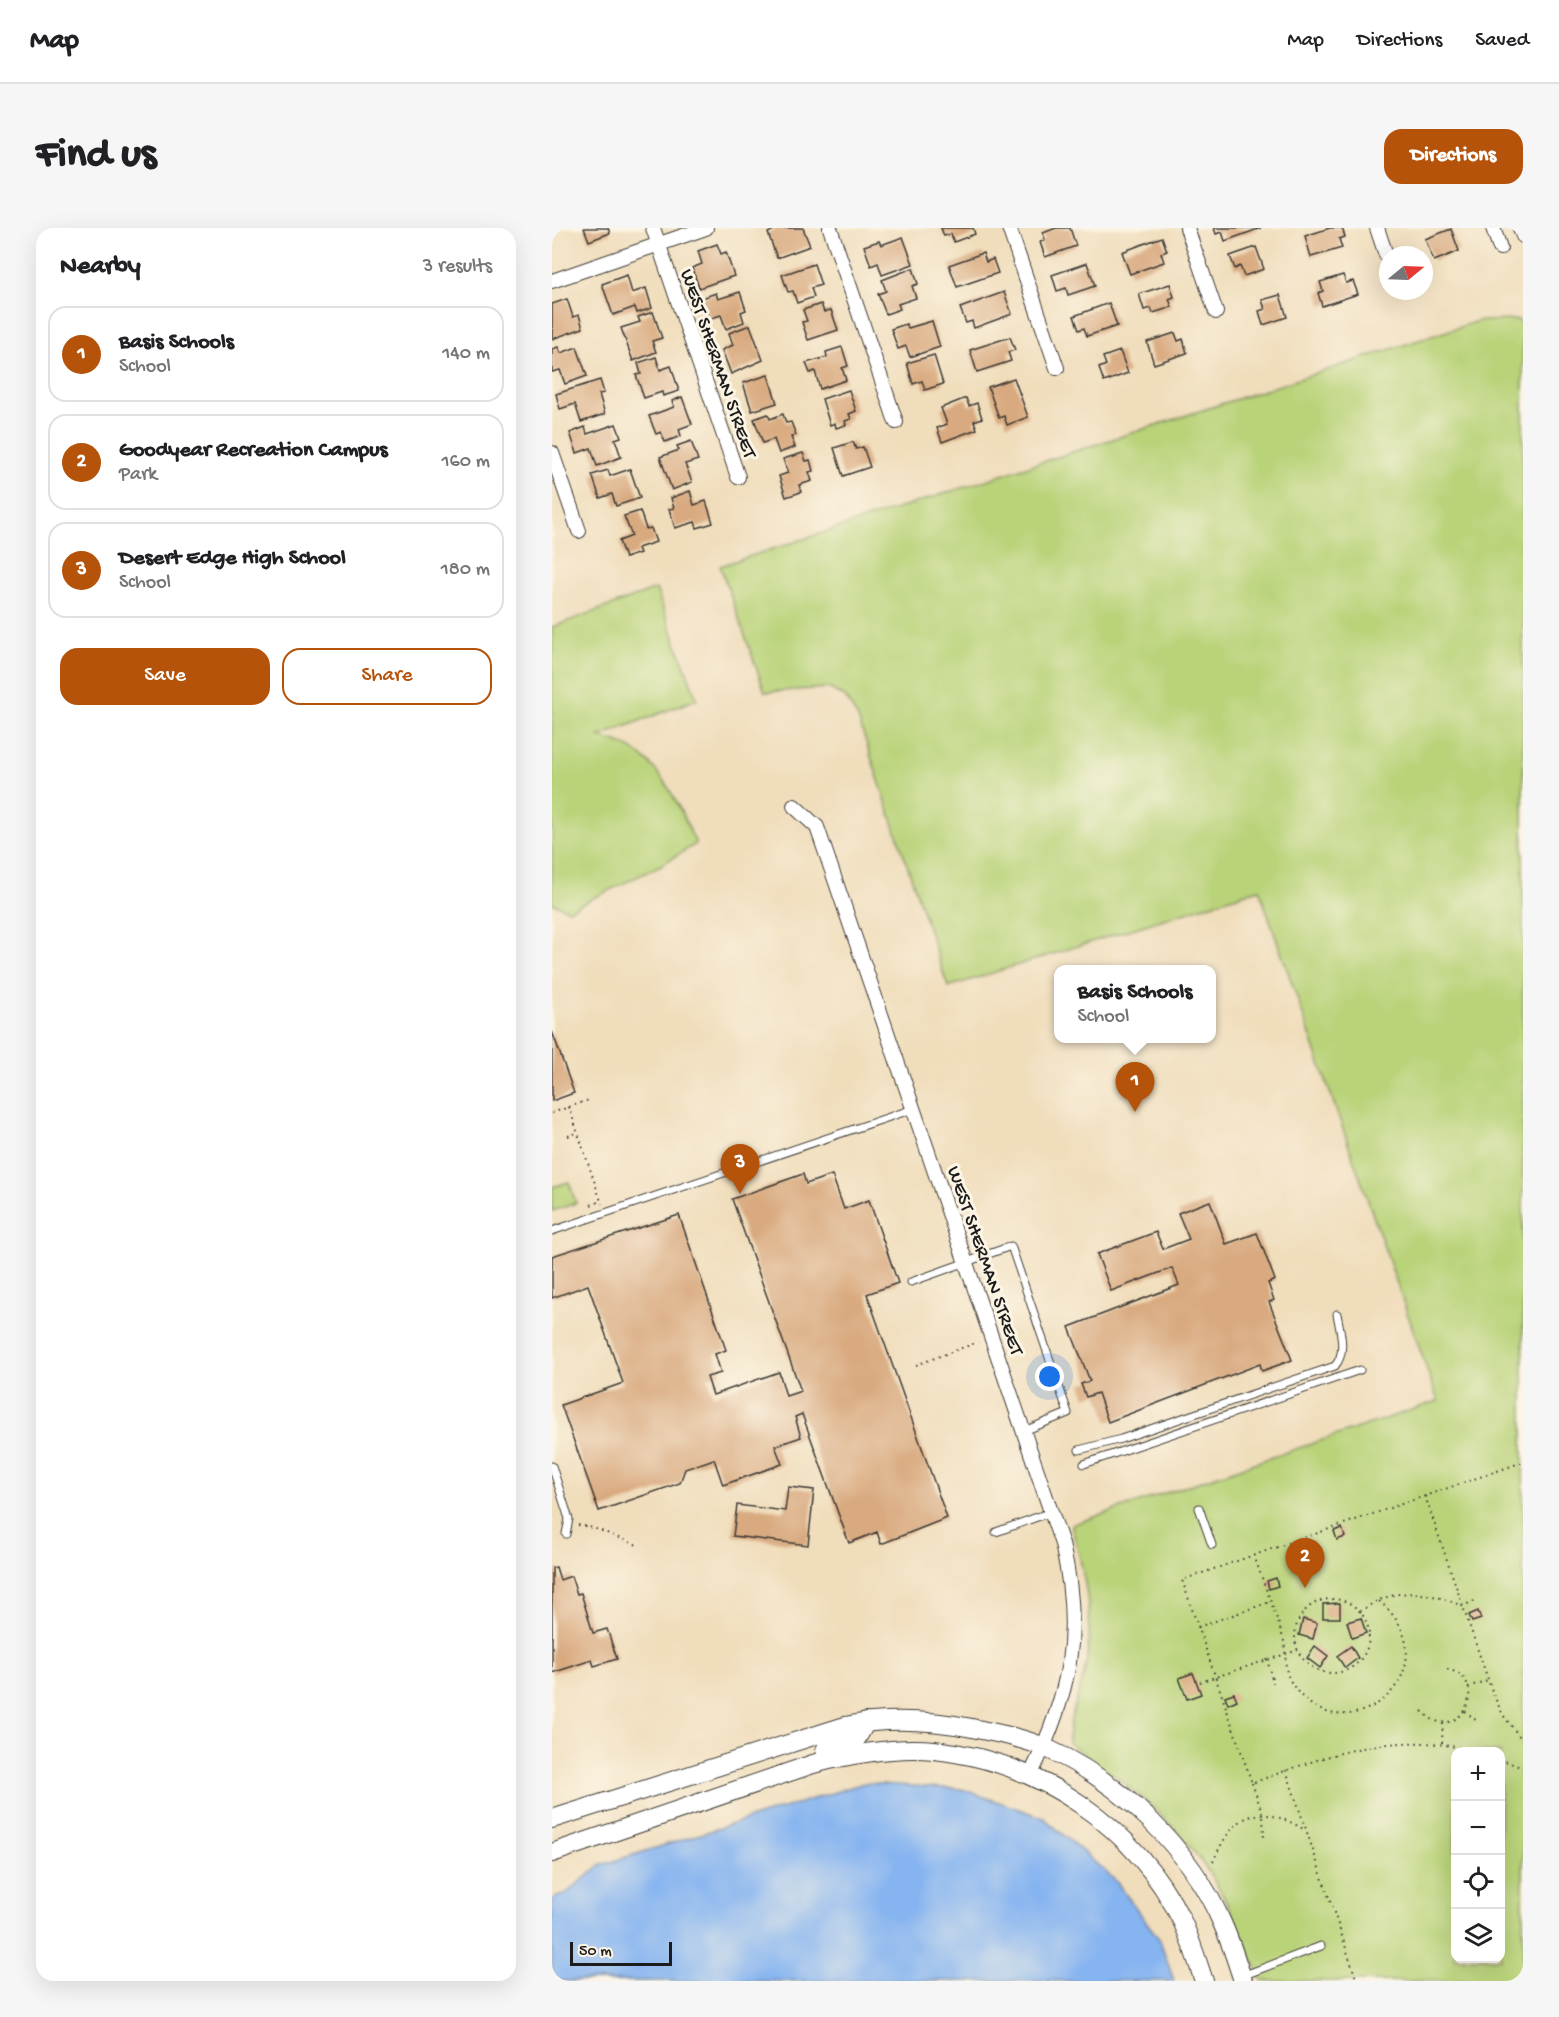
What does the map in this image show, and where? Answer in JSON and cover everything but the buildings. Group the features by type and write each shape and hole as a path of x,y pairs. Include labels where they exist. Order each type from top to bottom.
{"street":[{"name":"WEST SHERMAN STREET","path":"653,228 738,477"},
{"path":"552,281 706,228"},
{"path":"830,228 896,422"},
{"path":"1009,228 1057,368"},
{"path":"1187,228 1216,312"},
{"path":"1377,228 1383,246"},
{"path":"1493,228 1500,248"},
{"path":"1520,228 1523,236"},
{"path":"552,453 579,531"},
{"name":"WEST SHERMAN STREET","path":"794,806 817,826 1052,1512 1070,1576 1073,1642 1065,1687 1044,1747 1031,1774"},
{"path":"772,1778 801,1758 849,1743 857,1738 866,1722"},
{"path":"552,1819 820,1732 866,1722 951,1724 1044,1747 1075,1763 1114,1790 1155,1825 1191,1871 1210,1900 1222,1924 1240,1979"},
{"path":"552,1853 840,1757 912,1750 971,1756 1031,1774 1058,1789 1107,1824 1161,1884 1182,1922 1203,1981"}],"lane":[{"path":"552,1231 915,1109"},
{"path":"911,1282 1011,1246 1068,1413 1024,1431"},
{"path":"1079,1450 1121,1439 1335,1366 1341,1359 1342,1348 1337,1314"},
{"path":"1084,1464 1360,1370"},
{"path":"552,1466 569,1524 566,1534"},
{"path":"1199,1508 1212,1545"},
{"path":"996,1532 1052,1512"},
{"path":"1240,1979 1321,1946"}],"path":[{"path":"552,1113 589,1100"},
{"path":"569,1107 605,1213"},
{"path":"568,1136 578,1133"},
{"path":"591,1205 601,1201"},
{"path":"916,1365 992,1336"},
{"path":"1264,1839 1263,1815 1182,1580 1523,1462"},
{"path":"1425,1496 1488,1680 1503,1715 1523,1741"},
{"path":"569,1524 590,1526 638,1545"},
{"path":"1254,1555 1283,1638 1286,1673 1304,1698 1317,1708 1334,1714 1351,1714 1376,1706 1396,1688 1407,1662 1402,1629 1392,1613 1378,1600"},
{"path":"1360,1612 1378,1600 1396,1593 1419,1592 1437,1595 1462,1606 1475,1601"},
{"path":"1341,1600 1360,1612 1369,1628 1369,1642 1361,1659 1349,1669 1335,1673 1323,1672 1308,1664 1298,1650 1295,1635 1299,1621 1315,1604 1341,1600"},
{"path":"1193,1631 1198,1627 1270,1602"},
{"path":"1191,1626 1198,1627"},
{"path":"1200,1682 1298,1650"},
{"path":"1267,1659 1272,1683"},
{"path":"1422,1711 1432,1719 1443,1722 1455,1719 1465,1712 1470,1699 1468,1687 1457,1673 1445,1669"},
{"path":"1468,1687 1488,1680"},
{"path":"1465,1712 1477,1721"},
{"path":"1221,1715 1227,1713"},
{"path":"1442,1744 1443,1722"},
{"path":"1227,1733 1234,1731"},
{"path":"1247,1788 1286,1770 1359,1747 1396,1742 1442,1744 1455,1747"},
{"path":"1233,1750 1240,1748"},
{"path":"1505,1761 1523,1768"},
{"path":"1240,1768 1246,1766"},
{"path":"1286,1770 1357,1981"},
{"path":"1213,1862 1230,1830 1244,1819 1263,1815 1285,1819 1305,1830"}],"green space":[{"path":"1519,320 1523,331 1523,1981 1262,1981 1225,1900 1196,1854 1147,1802 1070,1744 1069,1730 1085,1670 1089,1633 1087,1596 1071,1525 1438,1401 1259,889 948,987 858,718 845,697 828,688 765,692 720,566 1478,321"},
{"path":"656,589 697,699 598,737 618,742 635,751 649,763 671,792 696,844 659,866 569,910 552,903 552,627"},
{"path":"569,1182 576,1203 552,1211 552,1187"}],"water":[{"path":"864,1783 962,1789 1044,1818 1115,1880 1160,1940 1174,1981 552,1981 552,1899 565,1894 601,1865"}],"place":[{"name":"Basis Schools","path":"1135,1112"},
{"name":"Desert Edge High School","path":"740,1194"},
{"name":"Goodyear Recreation Campus","path":"1305,1588"}]}
